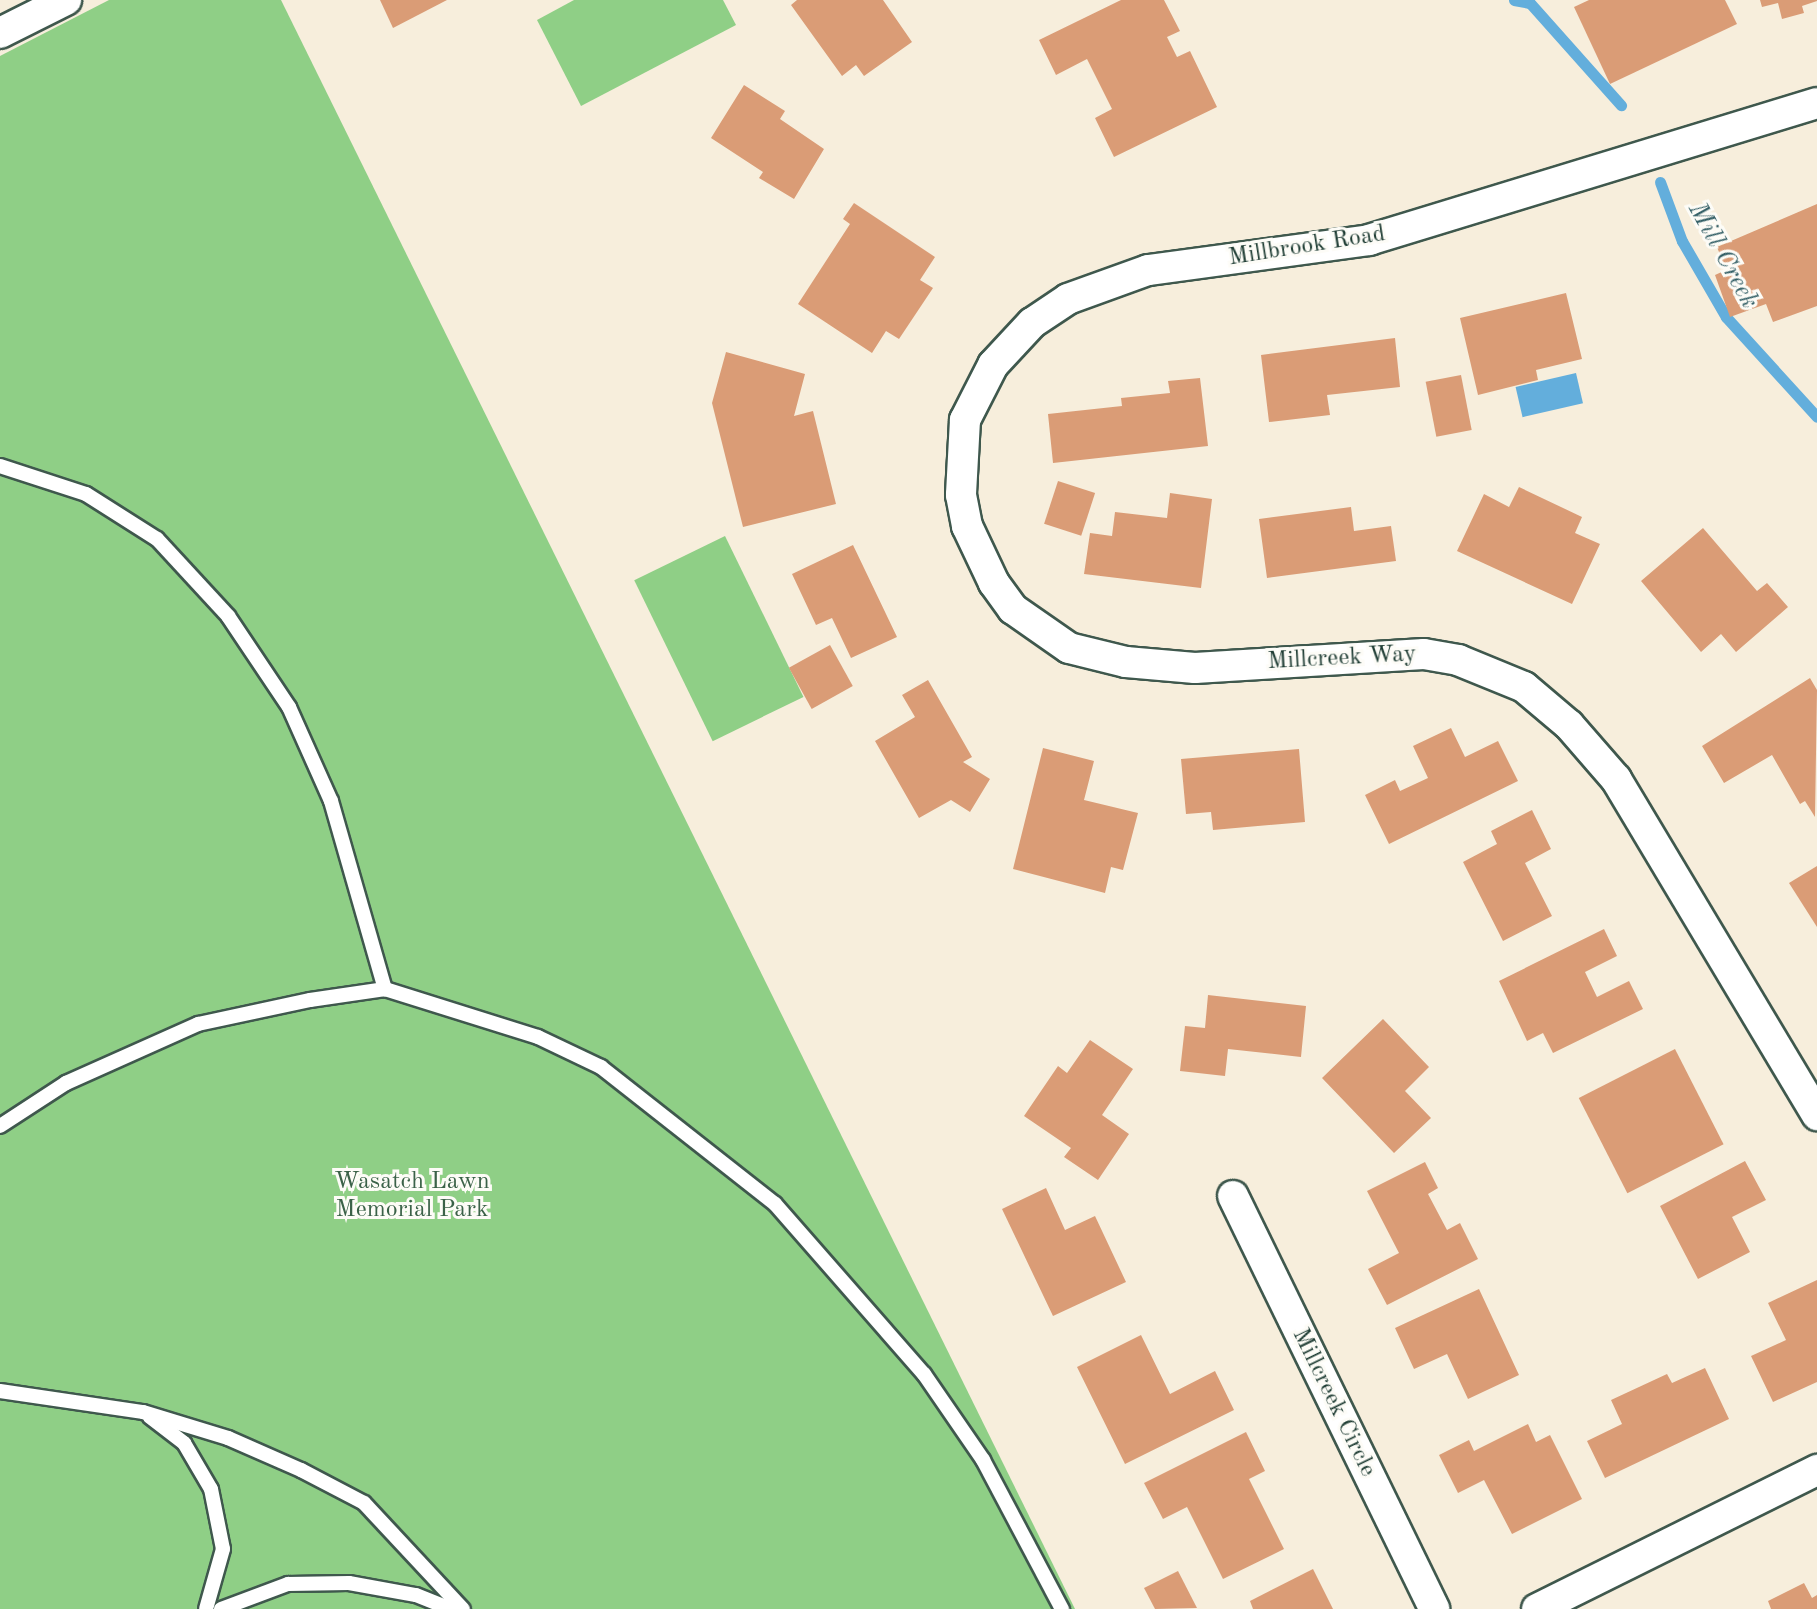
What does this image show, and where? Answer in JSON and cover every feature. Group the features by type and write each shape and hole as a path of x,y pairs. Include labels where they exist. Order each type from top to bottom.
{"street":[{"path":"0,33 66,0"},
{"name":"Millbrook Road","path":"961,495 965,420 993,365 1032,323 1068,299 1148,270 1370,240 1817,103"},
{"name":"Millcreek Way","path":"961,495 967,526 994,583 1013,609 1069,648 1126,662 1195,668 1424,654 1458,660 1524,687 1569,725 1616,779 1817,1115"},
{"name":"Millcreek Circle","path":"1233,1196 1434,1609"},
{"path":"1537,1609 1817,1470"}],"lane":[{"path":"0,466 86,494 157,539 228,616 289,707 331,801 385,989"},
{"path":"0,1126 66,1083 198,1024 385,989 538,1037 601,1067 775,1204 924,1374 983,1460 1062,1609"},
{"path":"0,1391 143,1412 228,1438 364,1503 463,1609"},
{"path":"143,1412 184,1443 211,1489 223,1549 206,1609"},
{"path":"221,1609 288,1584 349,1583 416,1595 450,1609"}],"green space":[{"name":"Wasatch Lawn Memorial Park","path":"109,0 281,0 1075,1609 0,1609 0,56"},
{"path":"574,0 723,0 736,25 581,106 537,20"},
{"path":"725,536 803,697 713,741 634,580"}],"water":[{"path":"1576,373 1583,403 1523,417 1516,387"}],"building":[{"path":"380,0 447,0 393,28"},
{"path":"797,0 883,0 912,42 864,76 856,65 842,76 791,5"},
{"path":"1121,0 1164,0 1180,31 1167,37 1177,57 1190,51 1217,107 1114,157 1095,118 1112,109 1087,59 1056,75 1039,40"},
{"path":"1589,0 1725,0 1737,24 1610,84 1574,7"},
{"path":"1760,0 1817,1 1802,6 1804,13 1782,19 1778,3 1762,7"},
{"path":"744,85 785,111 780,119 824,149 794,199 759,178 763,172 711,138"},
{"path":"854,203 935,257 920,280 933,288 899,339 886,331 872,353 798,304 850,224 843,219"},
{"path":"1817,204 1817,306 1773,322 1766,304 1730,317 1715,275 1726,270 1717,247"},
{"path":"1566,293 1582,359 1536,370 1538,380 1478,395 1460,318"},
{"path":"1395,338 1400,387 1327,395 1330,415 1269,422 1261,355"},
{"path":"726,352 805,374 794,416 813,411 836,504 743,527 712,403"},
{"path":"1461,375 1472,430 1436,437 1426,382"},
{"path":"1200,378 1208,446 1053,463 1048,414 1122,406 1121,398 1170,393 1168,381"},
{"path":"1058,481 1095,493 1081,536 1044,524"},
{"path":"1519,487 1582,517 1575,533 1600,544 1572,604 1457,551 1484,494 1509,507"},
{"path":"1170,493 1212,499 1201,588 1084,574 1090,533 1112,536 1115,512 1167,518"},
{"path":"1351,507 1354,531 1391,526 1396,561 1267,578 1259,519"},
{"path":"1703,528 1757,591 1767,583 1788,607 1736,652 1721,634 1701,652 1641,581"},
{"path":"853,545 897,637 851,658 832,618 816,625 792,574"},
{"path":"830,645 853,686 812,709 789,668"},
{"path":"1810,678 1817,690 1815,817 1805,801 1800,804 1772,755 1724,783 1702,746"},
{"path":"928,680 972,757 963,762 990,779 970,812 951,800 919,818 875,741 915,717 902,695"},
{"path":"1451,728 1465,757 1498,741 1518,781 1389,844 1365,795 1395,780 1400,791 1428,778 1413,746"},
{"path":"1043,748 1094,761 1084,800 1138,813 1123,870 1111,867 1105,893 1013,869"},
{"path":"1299,749 1305,822 1213,830 1211,812 1186,814 1181,759"},
{"path":"1532,810 1551,849 1525,863 1552,916 1503,941 1463,862 1497,844 1491,831"},
{"path":"1817,866 1817,927 1789,883"},
{"path":"1604,929 1617,956 1585,972 1597,997 1629,981 1643,1009 1553,1053 1543,1033 1527,1041 1499,981"},
{"path":"1208,995 1306,1006 1301,1057 1228,1049 1225,1076 1180,1071 1185,1026 1205,1028"},
{"path":"1383,1019 1429,1067 1405,1091 1431,1118 1394,1153 1322,1078"},
{"path":"1090,1040 1133,1069 1102,1115 1129,1134 1098,1180 1064,1157 1071,1148 1024,1116 1058,1066 1067,1073"},
{"path":"1675,1049 1724,1144 1627,1193 1579,1098"},
{"path":"1745,1161 1766,1200 1732,1217 1750,1252 1698,1279 1660,1206"},
{"path":"1425,1162 1438,1188 1428,1194 1447,1230 1460,1223 1478,1259 1387,1305 1368,1269 1399,1253 1367,1191"},
{"path":"1046,1188 1065,1230 1095,1216 1126,1282 1053,1316 1002,1209"},
{"path":"1817,1280 1817,1382 1773,1402 1751,1356 1786,1340 1768,1303"},
{"path":"1479,1289 1519,1375 1468,1399 1447,1354 1414,1369 1395,1328"},
{"path":"1141,1335 1170,1394 1215,1371 1234,1410 1125,1464 1077,1367"},
{"path":"1705,1368 1729,1419 1605,1478 1587,1441 1622,1424 1611,1400 1667,1374 1672,1383"},
{"path":"1528,1424 1536,1442 1550,1435 1582,1499 1512,1534 1484,1480 1458,1493 1439,1455 1469,1440 1474,1451"},
{"path":"1246,1432 1265,1471 1249,1479 1284,1549 1223,1579 1187,1507 1163,1519 1144,1483"},
{"path":"1313,1569 1333,1609 1253,1609 1250,1601"},
{"path":"1178,1571 1197,1608 1155,1609 1144,1588"},
{"path":"1804,1583 1812,1598 1817,1595 1817,1609 1771,1609 1768,1601"}],"waterway":[{"name":"Mill Creek","path":"1514,0 1530,3 1621,105"},
{"name":"Mill Creek","path":"1660,182 1682,241 1726,317 1817,417"}]}
